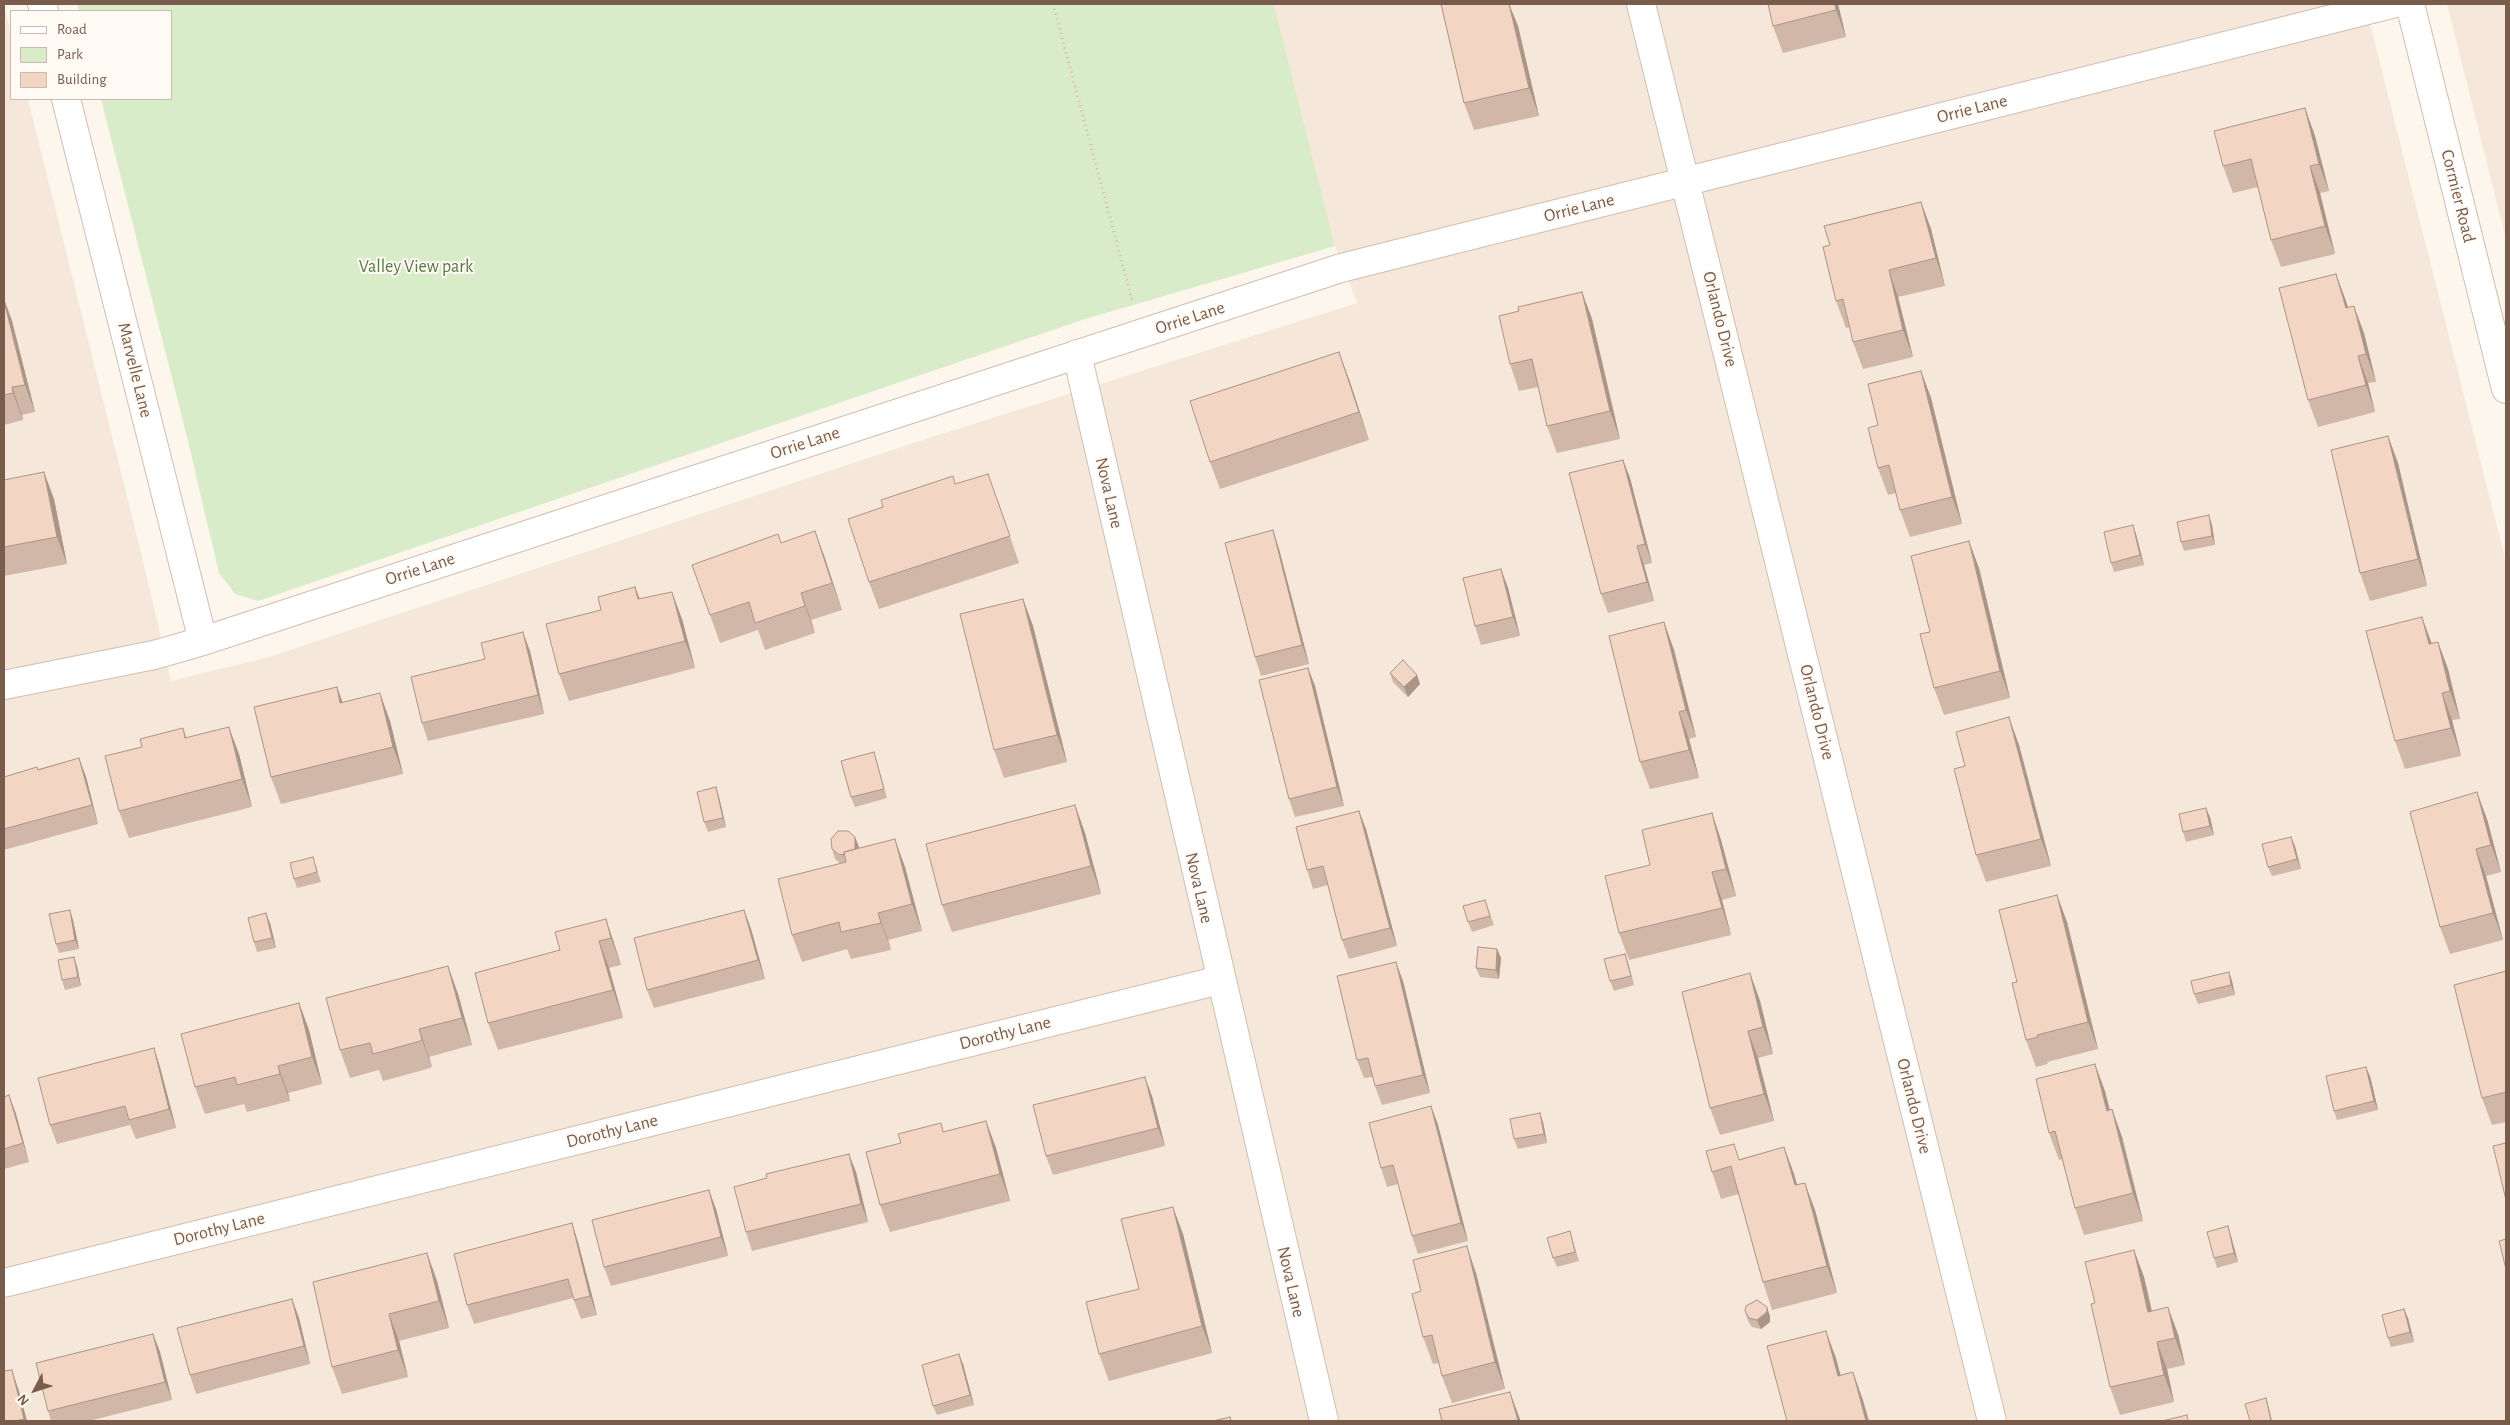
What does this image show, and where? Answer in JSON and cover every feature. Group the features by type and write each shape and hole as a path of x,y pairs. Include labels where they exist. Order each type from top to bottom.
{"street":[{"name":"Orlando Drive","path":"1642,4 1992,1421"},
{"name":"Orrie Lane","path":"4,685 154,655 203,641 1341,268 2392,4"},
{"name":"Cormier Road","path":"2410,4 2506,389"},
{"name":"Marvelle Lane","path":"66,100 203,641"},
{"name":"Nova Lane","path":"1077,354 1220,980 1324,1421"},
{"name":"Dorothy Lane","path":"4,1283 1220,980"}],"path":[{"path":"1052,4 1141,334"}],"shaded area":[{"path":"4,4 10,29 10,100 28,100 171,681 269,657 932,437 1357,303 1335,246 1274,4 2365,4 2506,562 2506,1421 4,1421"},
{"path":"2447,4 2506,4 2506,239"}],"green space":[{"name":"Valley View park","path":"77,4 1274,4 1335,246 1082,320 258,601 235,594 219,573 188,441 101,100 172,100 172,10 79,10"}],"building":[{"path":"1441,4 1509,4 1529,88 1464,103"},
{"path":"1768,4 1835,4 1836,10 1773,26"},
{"path":"2305,108 2319,164 2310,166 2325,226 2271,240 2251,159 2223,166 2214,131"},
{"path":"1921,202 1936,258 1889,270 1903,330 1853,342 1843,299 1836,301 1823,247 1830,245 1824,226"},
{"path":"2336,274 2346,308 2354,306 2366,354 2358,356 2366,385 2308,400 2279,288"},
{"path":"1582,292 1610,411 1547,426 1532,359 1510,364 1499,316 1519,311 1518,307"},
{"path":"4,301 25,385 12,387 13,393 4,395"},
{"path":"1339,352 1359,412 1210,462 1190,401"},
{"path":"1921,371 1952,497 1900,510 1889,465 1878,468 1868,428 1878,425 1868,384"},
{"path":"2388,436 2418,559 2360,573 2331,450"},
{"path":"1623,460 1645,544 1637,546 1647,582 1601,594 1569,473"},
{"path":"44,472 57,537 4,547 4,480"},
{"path":"988,474 1010,536 869,582 848,519 883,507 881,500 953,476 955,484"},
{"path":"2209,515 2212,536 2181,542 2177,522"},
{"path":"2133,525 2140,555 2111,563 2104,532"},
{"path":"1273,530 1302,645 1255,657 1225,543"},
{"path":"815,531 832,583 801,593 805,606 755,623 749,602 710,615 692,565 778,534 781,543"},
{"path":"1969,541 2000,671 1934,688 1920,634 1930,632 1911,556"},
{"path":"1501,569 1513,617 1475,626 1463,578"},
{"path":"635,587 638,599 672,592 685,641 559,674 546,624 601,610 598,597"},
{"path":"1023,599 1057,735 994,750 960,614"},
{"path":"2422,617 2429,644 2438,642 2450,691 2442,693 2451,728 2395,741 2366,631"},
{"path":"1664,622 1686,710 1679,712 1689,750 1640,762 1609,636"},
{"path":"523,632 538,695 422,723 411,677 485,659 481,643"},
{"path":"1403,660 1417,675 1404,687 1390,673"},
{"path":"1308,668 1337,787 1289,799 1259,680"},
{"path":"337,687 340,703 380,693 393,747 271,777 254,707"},
{"path":"2009,717 2041,839 1976,855 1954,769 1965,766 1956,732"},
{"path":"229,727 242,779 119,811 105,756 142,747 140,739 183,728 185,738"},
{"path":"874,752 884,789 851,797 841,761"},
{"path":"79,758 92,805 4,829 4,777 37,767 38,770"},
{"path":"716,787 723,818 704,822 697,792"},
{"path":"2477,792 2491,845 2476,849 2493,913 2440,927 2410,812"},
{"path":"1075,805 1091,866 942,905 926,844"},
{"path":"2206,808 2210,826 2183,832 2179,814"},
{"path":"1359,811 1390,928 1342,940 1323,866 1307,870 1296,827"},
{"path":"1712,813 1726,869 1712,872 1722,908 1619,933 1605,876 1650,865 1642,830"},
{"path":"838,831 848,831 855,837 855,848 844,852 844,855 838,854 832,849 831,839"},
{"path":"2291,837 2297,859 2268,867 2262,844"},
{"path":"895,839 912,904 878,913 881,923 841,932 839,922 792,935 778,879 846,862 844,852"},
{"path":"313,857 317,872 294,879 290,863"},
{"path":"2057,895 2088,1022 2037,1035 2038,1037 2026,1040 2012,983 2017,982 1999,910"},
{"path":"1485,900 1490,916 1468,922 1463,906"},
{"path":"70,910 75,940 56,944 49,914"},
{"path":"744,910 758,960 647,990 634,938"},
{"path":"266,913 272,938 254,942 248,918"},
{"path":"606,919 611,938 599,941 613,990 488,1023 475,973 560,950 555,932"},
{"path":"1478,947 1497,949 1496,970 1476,968"},
{"path":"1625,954 1631,976 1610,981 1604,959"},
{"path":"74,957 78,977 62,980 58,960"},
{"path":"1396,962 1423,1075 1375,1086 1368,1058 1357,1060 1337,976"},
{"path":"448,966 462,1018 419,1029 422,1040 373,1054 370,1043 340,1050 326,998"},
{"path":"2506,971 2506,1092 2482,1098 2454,985"},
{"path":"2229,972 2231,985 2194,994 2191,981"},
{"path":"1750,973 1763,1027 1748,1031 1764,1094 1710,1108 1682,992"},
{"path":"299,1003 312,1057 278,1066 280,1074 237,1085 235,1077 195,1087 181,1034"},
{"path":"154,1048 169,1109 129,1120 125,1106 50,1125 38,1078"},
{"path":"2095,1064 2107,1111 2112,1109 2133,1193 2075,1208 2055,1131 2049,1133 2036,1079"},
{"path":"2366,1067 2374,1101 2334,1111 2326,1076"},
{"path":"1145,1077 1158,1128 1046,1156 1033,1105"},
{"path":"9,1095 23,1143 4,1149 4,1097"},
{"path":"1431,1106 1461,1223 1412,1236 1393,1165 1381,1168 1369,1123"},
{"path":"1540,1113 1544,1134 1514,1139 1510,1119"},
{"path":"986,1121 1000,1174 880,1205 866,1152 901,1143 898,1134 941,1123 943,1132"},
{"path":"2506,1143 2506,1200 2493,1146"},
{"path":"1734,1144 1739,1160 1784,1147 1795,1185 1805,1183 1827,1266 1763,1282 1731,1166 1712,1172 1706,1151"},
{"path":"849,1154 861,1204 746,1232 734,1187 767,1178 766,1174"},
{"path":"709,1190 721,1237 604,1267 592,1220"},
{"path":"1173,1207 1202,1326 1099,1354 1086,1302 1139,1289 1121,1219"},
{"path":"572,1223 590,1296 574,1300 568,1279 467,1305 454,1254"},
{"path":"2228,1226 2234,1253 2214,1258 2207,1232"},
{"path":"1570,1231 1575,1252 1553,1258 1547,1238"},
{"path":"2506,1239 2506,1269 2499,1241"},
{"path":"1467,1246 1495,1362 1442,1376 1432,1335 1423,1337 1412,1294 1421,1291 1413,1260"},
{"path":"2134,1250 2148,1312 2168,1307 2175,1338 2157,1342 2164,1375 2110,1387 2091,1304 2095,1303 2085,1262"},
{"path":"427,1253 439,1301 389,1314 398,1350 332,1367 313,1282"},
{"path":"292,1299 304,1346 190,1375 177,1328"},
{"path":"1757,1300 1767,1307 1767,1312 1757,1320 1749,1318 1745,1311 1746,1306"},
{"path":"2404,1309 2410,1332 2388,1338 2382,1315"},
{"path":"1826,1331 1838,1376 1853,1372 1866,1421 1787,1421 1767,1346"},
{"path":"153,1334 165,1382 48,1411 36,1363"},
{"path":"959,1354 970,1395 933,1406 922,1365"},
{"path":"12,1370 24,1419 4,1421 4,1371"},
{"path":"1510,1392 1518,1421 1442,1421 1439,1409"},
{"path":"2266,1398 2271,1421 2250,1421 2245,1404"},
{"path":"2187,1415 2188,1421 2162,1421"},
{"path":"1230,1417 1231,1421 1213,1421"}]}
